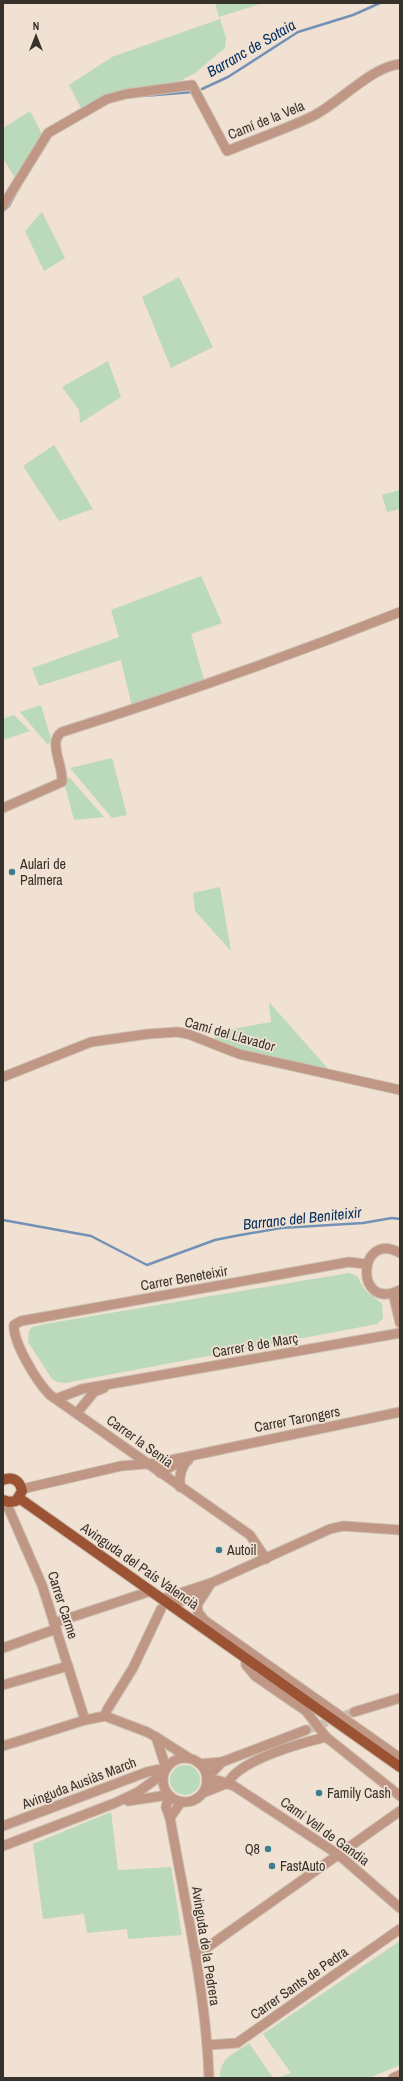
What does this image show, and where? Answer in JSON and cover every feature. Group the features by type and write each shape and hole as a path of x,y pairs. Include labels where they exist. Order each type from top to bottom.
{"main road":[{"name":"Avinguda del País Valencià","path":"3,1480 8,1478 15,1480 20,1493 151,1591 161,1604 171,1605 323,1713 351,1728 400,1767"},
{"path":"5,1501 16,1501 20,1493"}],"street":[{"name":"Camí de la Vela","path":"3,206 48,133 107,98 192,85 227,151 313,116 385,68 400,64"},
{"path":"3,808 62,782 63,774 55,742 57,736 62,732 181,694 297,653 400,612"},
{"name":"Camí del Llavador","path":"3,1076 91,1042 167,1032 188,1034 239,1054 400,1090"},
{"path":"400,1253 393,1250 380,1251 369,1258 365,1271 369,1284 380,1292 397,1292 400,1323"},
{"name":"Carrer Beneteixir","path":"14,1332 14,1325 21,1322 349,1262 366,1264"},
{"name":"Carrer la Senia","path":"14,1332 44,1389 160,1473 250,1535 266,1559"},
{"name":"Carrer 8 de Març","path":"56,1399 82,1389 400,1333"},
{"name":"Carrer 8 de Març","path":"77,1413 94,1392 114,1384"},
{"name":"Carrer Tarongers","path":"20,1493 121,1466 157,1463 400,1412"},
{"name":"Carrer Tarongers","path":"160,1473 176,1463 199,1453"},
{"name":"Carrer Tarongers","path":"180,1487 183,1464 199,1453"},
{"name":"Carrer Carme","path":"5,1501 38,1573 85,1720"},
{"path":"105,1716 107,1710 133,1668 161,1604 337,1527 400,1530"},
{"path":"171,1605 187,1599 211,1583"},
{"name":"Avinguda del País Valencià","path":"211,1583 197,1605 200,1616 319,1702 351,1728"},
{"path":"3,1648 55,1626 151,1591"},
{"name":"Avinguda del País Valencià","path":"245,1657 246,1664 255,1676 306,1712 326,1738 400,1796"},
{"path":"3,1685 68,1666"},
{"path":"354,1712 400,1698"},
{"path":"319,1702 323,1713"},
{"path":"3,1746 85,1720 105,1716 147,1732 200,1764 222,1762 306,1730"},
{"path":"351,1728 400,1758"},
{"path":"156,1737 165,1771 163,1785 168,1795 181,1802 193,1800 203,1793 228,1783 233,1774 247,1765 309,1741 326,1738"},
{"path":"3,1846 115,1803 138,1792 165,1771 176,1760 189,1758"},
{"path":"203,1793 207,1779 222,1762"},
{"path":"200,1764 207,1779"},
{"name":"Avinguda Ausiàs March","path":"3,1826 147,1772 165,1771"},
{"name":"Camí Vell de Gandia","path":"207,1779 228,1783 272,1809 338,1855 400,1908"},
{"path":"115,1803 168,1795"},
{"name":"Avinguda de la Pedrera","path":"168,1795 166,1807 170,1818 195,1956 208,2044 209,2078"},
{"path":"170,1818 181,1802"},
{"path":"195,1956 400,1811"},
{"name":"Carrer Sants de Pedra","path":"208,2044 237,2044 400,1929"},
{"path":"393,2078 400,2075"}],"green space":[{"path":"215,3 263,3 219,17"},
{"path":"220,19 226,38 225,48 195,73 171,86 111,93 82,110 69,85 112,57"},
{"path":"30,111 43,136 16,180 3,158 3,128"},
{"path":"42,212 65,258 44,271 25,231"},
{"path":"179,277 213,347 171,368 142,297"},
{"path":"108,361 121,397 80,423 79,410 62,387"},
{"path":"54,445 93,509 59,521 23,466"},
{"path":"400,490 400,509 387,512 382,495"},
{"path":"201,576 222,623 191,634 205,683 132,707 121,660 39,686 32,668 119,637 111,610"},
{"path":"41,705 52,743 47,744 20,712"},
{"path":"14,715 30,731 3,740 3,719"},
{"path":"112,758 127,815 112,818 70,768"},
{"path":"69,777 104,817 74,820 64,782"},
{"path":"220,887 231,951 195,911 193,893"},
{"path":"269,1002 330,1071 240,1050 215,1039 214,1032 271,1022"},
{"path":"349,1273 357,1276 365,1290 382,1304 383,1318 377,1324 65,1383 57,1382 52,1379 28,1342 29,1331 32,1327 45,1324"},
{"path":"185,1765 196,1769 200,1780 196,1791 185,1795 174,1791 170,1780 174,1769"},
{"path":"111,1812 118,1870 171,1867 182,1935 128,1939 127,1929 87,1933 84,1914 43,1919 33,1844"},
{"path":"400,1941 400,2065 369,2078 277,2078 291,2073 263,2034"},
{"path":"249,2043 273,2078 220,2078 222,2065 228,2057"}],"waterway":[{"name":"Barranc de Sotaia","path":"202,89 228,77 298,32 353,15 380,3"},
{"name":"Barranc de Sotaia","path":"143,96 193,92"},
{"name":"Barranc de Sotaia","path":"3,211 9,206 21,184"},
{"name":"Barranc del Beniteixir","path":"3,1220 91,1236 147,1265 215,1240 235,1236 281,1228 363,1223 392,1218 400,1219"}],"tunnel":[{"path":"306,1730 354,1712"}],"place":[{"name":"Aulari de Palmera","path":"12,872"},
{"name":"Autoil","path":"219,1550"},
{"name":"Family Cash","path":"319,1793"},
{"name":"Q8","path":"268,1849"},
{"name":"FastAuto","path":"272,1866"}]}
